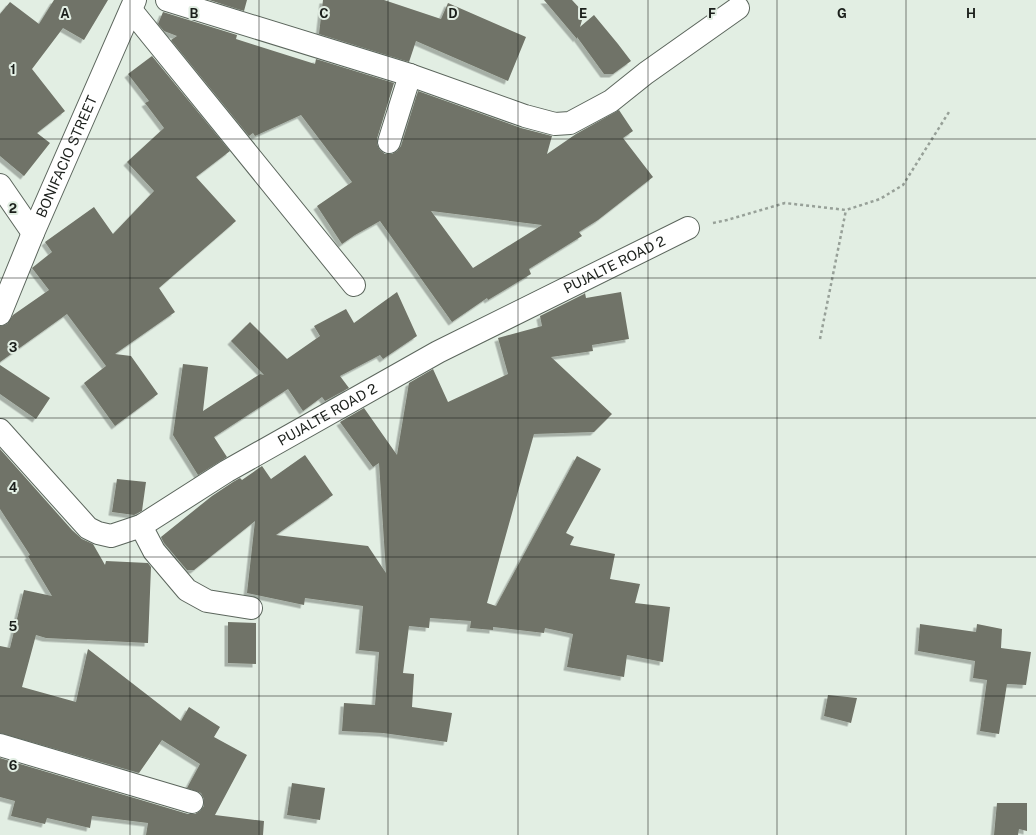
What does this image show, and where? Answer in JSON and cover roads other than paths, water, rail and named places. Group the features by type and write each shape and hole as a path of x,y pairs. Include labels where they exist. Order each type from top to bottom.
{"street":[{"path":"167,0 410,75 525,116 550,123 564,124 570,123 611,101 646,73 738,8"},
{"path":"133,5 354,285"},
{"name":"BONIFACIO STREET","path":"0,314 33,233 133,5"},
{"path":"389,142 410,75"},
{"path":"0,185 33,233"},
{"name":"PUJALTE ROAD 2","path":"0,430 88,528 111,536 141,526 227,471 438,352 688,228"},
{"path":"141,526 154,551 187,590 207,601 251,608"},
{"path":"0,744 192,802"}]}
